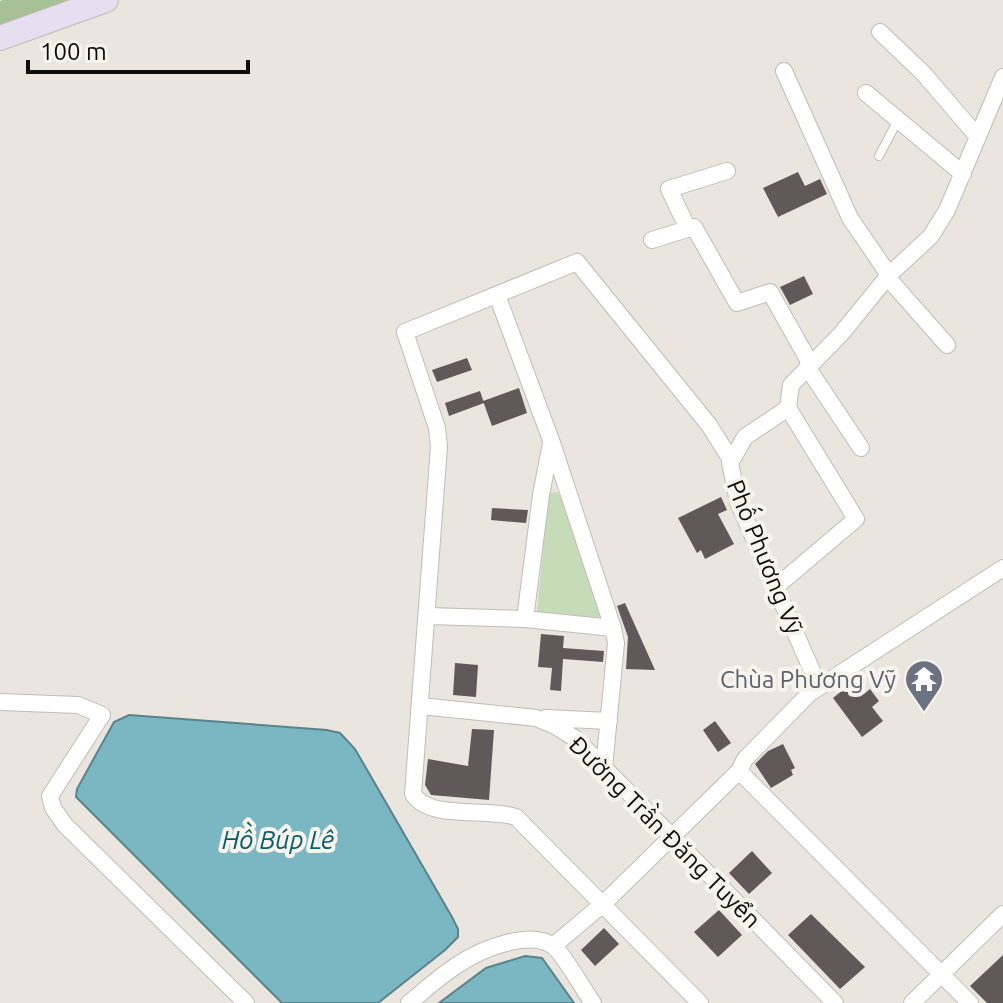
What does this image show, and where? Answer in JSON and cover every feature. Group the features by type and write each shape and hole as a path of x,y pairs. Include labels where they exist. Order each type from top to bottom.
{"main road":[{"path":"0,38 106,0"}],"street":[{"path":"880,32 923,73 978,137"},
{"path":"784,71 850,218 888,276 947,345"},
{"path":"777,586 856,519 788,408 791,385 841,334 888,276 931,236 947,210 1003,77"},
{"path":"866,93 963,174"},
{"path":"688,229 669,189 727,171"},
{"path":"652,240 694,227 737,303 770,292 808,365 861,448"},
{"path":"700,1003 516,817 497,812 431,809 418,802 413,794 439,446 437,428 405,332 577,262 704,418 731,460"},
{"path":"497,295 551,440 613,628 616,643 604,768"},
{"name":"Phố Phương Vỹ","path":"788,408 745,437 731,460 730,468 738,502 813,673 810,693"},
{"path":"525,619 551,440"},
{"path":"553,946 603,904 739,771 745,759 810,693 1003,568"},
{"path":"428,616 525,619 613,628"},
{"path":"0,702 78,705 102,715 50,796 53,808 65,825 246,1003"},
{"name":"Đường Trần Đăng Tuyển","path":"421,706 536,718 576,739 835,1003"},
{"path":"536,718 609,721"},
{"path":"739,771 970,1003"},
{"path":"912,1003 1003,914"},
{"path":"409,1003 461,962 505,942 533,940 553,946 593,1003"}],"lane":[{"path":"879,156 899,118"}],"green space":[{"path":"80,0 0,30 0,1"},
{"path":"557,492 562,498 601,614 598,618 538,614 537,611 548,500 551,493"}],"water":[{"name":"Hồ Búp Lê","path":"129,715 340,733 355,749 452,917 458,937 378,1003 282,1003 76,797 77,789 114,722"},
{"path":"525,956 542,958 574,1003 439,1003 486,968"}],"building":[{"path":"798,172 805,186 820,179 827,194 778,217 763,188"},
{"path":"804,276 813,294 790,305 780,287"},
{"path":"467,358 472,370 437,382 432,370"},
{"path":"519,388 527,413 492,426 483,401"},
{"path":"480,391 484,403 449,416 445,403"},
{"path":"721,497 727,510 718,514 734,544 705,559 701,550 697,553 678,518"},
{"path":"492,508 528,510 526,523 491,520"},
{"path":"625,603 655,670 626,669 628,637 617,606"},
{"path":"541,634 564,636 563,648 604,651 603,662 563,659 561,691 550,690 552,668 538,667"},
{"path":"455,663 478,665 476,697 453,695"},
{"path":"854,681 864,694 870,689 879,701 872,707 883,721 862,737 833,698"},
{"path":"715,721 731,743 718,752 703,730"},
{"path":"472,729 494,730 489,800 431,795 425,785 428,759 468,766"},
{"path":"783,744 795,768 791,770 793,775 771,788 755,764 768,751"},
{"path":"752,851 772,873 749,894 729,873"},
{"path":"719,910 742,935 718,957 694,932"},
{"path":"811,914 865,967 840,989 788,935"},
{"path":"604,928 619,944 595,966 581,950"},
{"path":"1003,955 1003,1003 987,1003 970,986"}],"place":[{"name":"Chùa Phương Vỹ","path":"924,713"}]}
